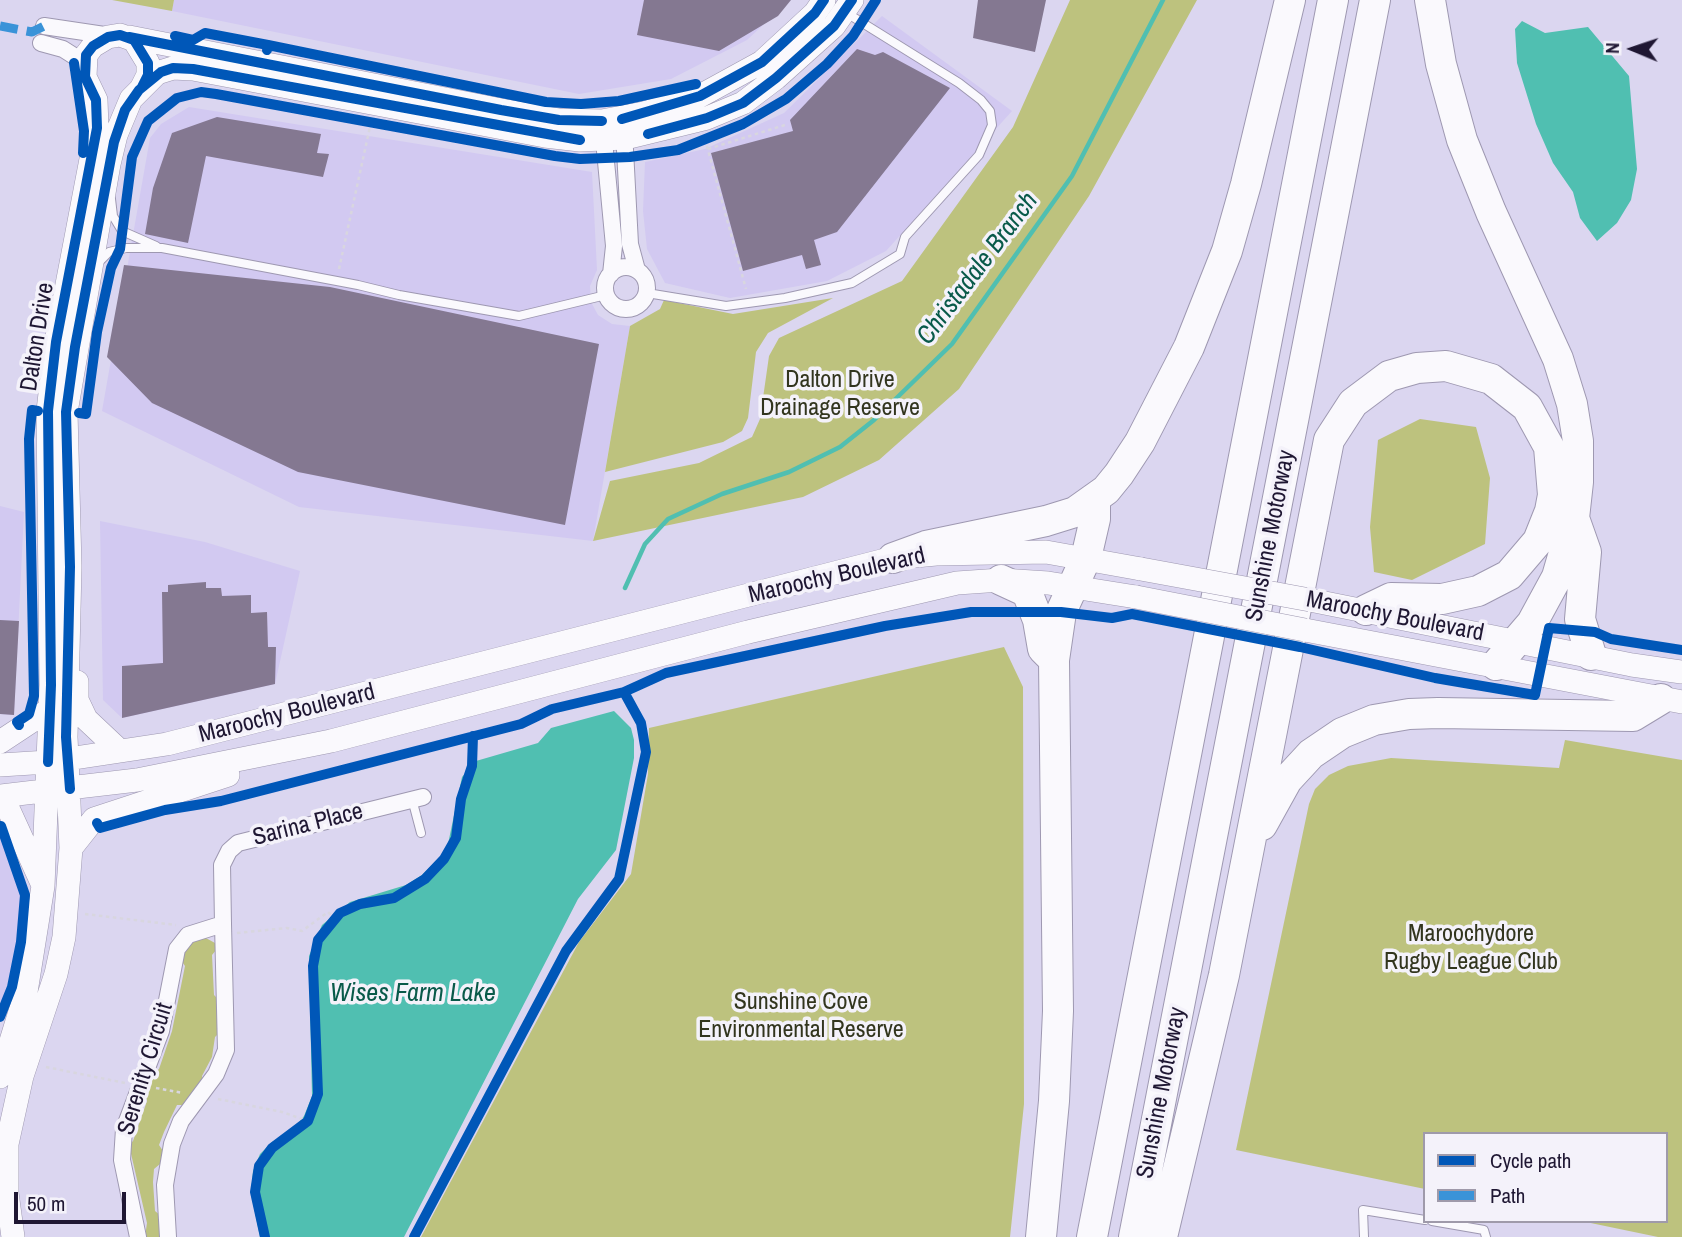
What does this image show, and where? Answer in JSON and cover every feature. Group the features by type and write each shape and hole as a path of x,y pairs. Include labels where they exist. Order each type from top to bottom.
{"highway":[{"path":"893,558 926,546 1060,517 1095,500 1119,474 1158,408 1198,327 1239,211 1290,0"},
{"name":"Sunshine Motorway","path":"1092,1237 1333,0"},
{"name":"Sunshine Motorway","path":"1134,1237 1375,0"},
{"path":"1430,0 1441,64 1462,140 1491,212 1558,359 1578,441 1578,482 1574,518 1557,577 1532,623 1496,666"},
{"path":"1162,1237 1203,1068 1322,468 1335,428 1364,393 1403,371 1446,366 1491,379 1527,407 1549,447 1553,495 1550,512 1538,541 1509,575 1478,592 1442,599 1391,598 1366,610"},
{"path":"1041,1237 1054,1101 1058,1011 1054,660 1061,612 1086,558 1095,519 1095,500"},
{"path":"1574,518 1586,552 1580,619 1591,655"},
{"path":"1001,580 1027,592 1038,620 1043,649 1054,660"},
{"path":"1243,868 1268,811 1287,780 1311,754 1357,725 1409,714 1633,716 1672,701"}],"main road":[{"path":"620,130 700,96 762,62 815,13 824,0"},
{"path":"85,63 93,46 119,36 512,112 620,130 707,118 743,103 776,78 849,6"},
{"name":"Dalton Drive","path":"6,1072 7,1034 34,957 43,886 47,793 58,760 70,567 66,412 108,170 122,118 148,75 147,59 140,46 119,36"},
{"name":"Dalton Drive","path":"6,1072 56,974 64,937 71,848 70,789 58,760 50,709 48,411 56,342 98,123 96,100 86,77 85,63"},
{"name":"Dalton Drive","path":"142,87 161,72 173,68 193,69 580,140 620,130"},
{"name":"Maroochy Boulevard","path":"0,765 58,760 167,744 893,558 1001,551 1046,552 1086,558 1682,672"},
{"path":"70,567 77,700 86,719 120,751"},
{"name":"Maroochy Boulevard","path":"0,798 137,780 331,741 784,623 957,583 1001,580 1072,585 1672,701"},
{"path":"0,742 50,709"},
{"path":"71,848 84,828 94,819 331,741"},
{"path":"0,798 6,804 43,886"},
{"path":"6,1072 5,1159 13,1237"}],"street":[{"path":"44,26 119,36"},
{"path":"41,43 63,48 85,63"},
{"path":"620,130 630,244 637,270 645,278 653,294 628,310 615,307 606,295 605,283 611,274 620,268 637,270"},
{"path":"611,274 620,130"},
{"name":"Sarina Place","path":"224,930 222,865 234,845 418,798"},
{"name":"Serenity Circuit","path":"138,1237 121,1149 124,1129 160,1031 179,945 191,933 224,930 226,1050 219,1069 178,1128 167,1160 165,1185 170,1224 168,1237"}],"lane":[{"path":"653,294 726,306 852,283 900,254 905,237 978,155 992,125 990,111 981,100 849,6"},
{"path":"108,170 113,216 122,231 162,248"},
{"path":"90,270 109,252 126,248 162,248 519,316 606,295"},
{"path":"418,798 421,833"},
{"path":"1364,1237 1363,1210 1423,1220"},
{"path":"1444,1223 1484,1230 1486,1237"}],"path":[{"path":"358,119 383,124"},
{"path":"336,282 370,122"},
{"path":"703,144 744,124"},
{"path":"703,144 785,125"},
{"path":"703,144 746,289"},
{"path":"82,914 181,926"},
{"path":"224,930 284,928 302,931 319,928 337,915"},
{"path":"46,1068 287,1113 307,1121"}],"shaded area":[{"path":"174,0 790,0 747,40 671,79 579,94 172,11"},
{"path":"882,16 1012,111 886,251 827,281 730,298 665,283 647,249 643,211 645,162 705,149 784,113"},
{"path":"189,107 592,172 597,270 590,286 591,302 598,315 612,324 630,326 593,541 299,507 102,411 150,138 161,124"},
{"path":"0,506 24,512 14,715 0,714"},
{"path":"100,521 205,542 300,571 275,684 122,718 103,700"},
{"path":"0,834 3,834 20,872 21,916 17,953 0,1009"}],"green space":[{"path":"112,0 174,0 172,11"},
{"name":"Dalton Drive Drainage Reserve","path":"1070,0 1197,0 1089,196 959,389 879,460 803,497 593,541 610,481 699,463 752,437 760,419 769,356 779,338 902,281 1013,127"},
{"path":"833,298 768,333 756,352 748,418 742,431 723,442 605,472 630,326 660,309 664,300 733,314"},
{"path":"1420,419 1476,427 1490,478 1485,544 1412,580 1374,572 1370,527 1378,440"},
{"name":"Sunshine Cove Environmental Reserve","path":"1004,647 1023,687 1024,1104 1010,1237 421,1237 579,942 631,874 648,774 649,728"},
{"name":"Maroochydore Rugby League Club","path":"1565,740 1682,760 1682,1237 1658,1237 1591,1223 1668,1223 1668,1132 1423,1132 1423,1189 1236,1150 1309,804 1315,789 1329,775 1348,766 1391,758 1559,768"},
{"path":"204,937 215,943 217,949 212,955 214,995 219,1000 220,1032 215,1037 212,1057 202,1076 203,1082 183,1105 177,1105 159,1145 163,1151 160,1164 154,1169 153,1182 155,1211 161,1216 162,1227 160,1237 145,1237 147,1223 129,1145 133,1141 147,1101 145,1095 154,1073 159,1069 172,1031 185,966 181,960 184,951 192,941"}],"water":[{"path":"1522,21 1545,33 1588,27 1629,76 1637,169 1631,200 1617,223 1597,241 1580,218 1573,192 1553,163 1536,124 1517,63 1515,29"},
{"name":"Wises Farm Lake","path":"614,711 631,728 634,740 634,758 616,850 578,899 404,1237 260,1237 251,1193 253,1171 260,1154 272,1142 294,1129 304,1116 312,1096 309,956 322,925 350,902 406,885 422,875 442,855 448,844 462,777 476,761 538,743 551,728"}],"building":[{"path":"644,0 791,0 778,16 719,51 637,35"},
{"path":"978,0 1046,0 1035,52 973,38"},
{"path":"857,49 875,55 883,52 950,88 837,232 814,240 821,265 806,269 802,255 743,271 711,153 793,131 790,120"},
{"path":"217,117 321,134 317,153 329,154 323,177 206,156 188,243 145,234 153,188 172,133"},
{"path":"124,265 330,287 599,344 565,525 298,472 152,403 107,357"},
{"path":"206,582 206,588 221,588 222,596 251,595 251,613 267,612 268,647 276,647 275,684 122,718 122,666 163,663 162,592 168,592 168,585"},
{"path":"0,620 19,621 14,715 0,714"}],"waterway":[{"name":"Christadale Branch","path":"625,588 645,544 668,519 722,494 789,472 840,447 874,420 952,344 1072,176 1163,0"}],"marked path":[{"path":"0,26 32,32 44,26"}],"cycle path":[{"path":"622,119 700,96 762,62 815,13 824,0"},
{"path":"648,134 707,118 743,103 776,78 834,26 852,0"},
{"path":"79,413 86,414 97,332 111,268 120,249 132,157 148,121 177,98 201,92 555,156 580,159 630,157 678,150 743,124 786,99 827,64 853,36 876,0"},
{"path":"175,36 193,40 205,33 268,45"},
{"path":"48,762 51,685 48,411 56,342 97,128 96,100 85,77 86,55 93,46 108,37 120,35 134,40 148,63 148,75 142,87"},
{"path":"129,37 501,110 559,120 602,121"},
{"path":"267,50 268,45 546,102 581,104 619,101 696,84"},
{"path":"74,63 84,131 83,153"},
{"path":"70,789 66,737 70,567 66,412 75,347 114,142 125,110 139,90 161,72 173,68 193,69 580,140"},
{"path":"19,725 17,722 29,714 34,696 29,439 32,410 38,411"},
{"path":"97,823 100,828 165,810 221,801 521,724 552,709 624,692 666,673 885,626 971,612 1061,612 1112,618 1132,614 1300,647 1435,678 1535,695 1549,628 1595,632 1611,639 1682,650"},
{"path":"414,1237 566,951 619,879 646,752 641,723 624,692"},
{"path":"265,1237 255,1192 259,1166 272,1148 308,1121 318,1094 313,966 318,940 340,913 360,904 394,898 425,879 444,859 456,838 461,799 472,766 473,736"},
{"path":"0,1017 12,987 21,942 25,895 1,826"}]}
